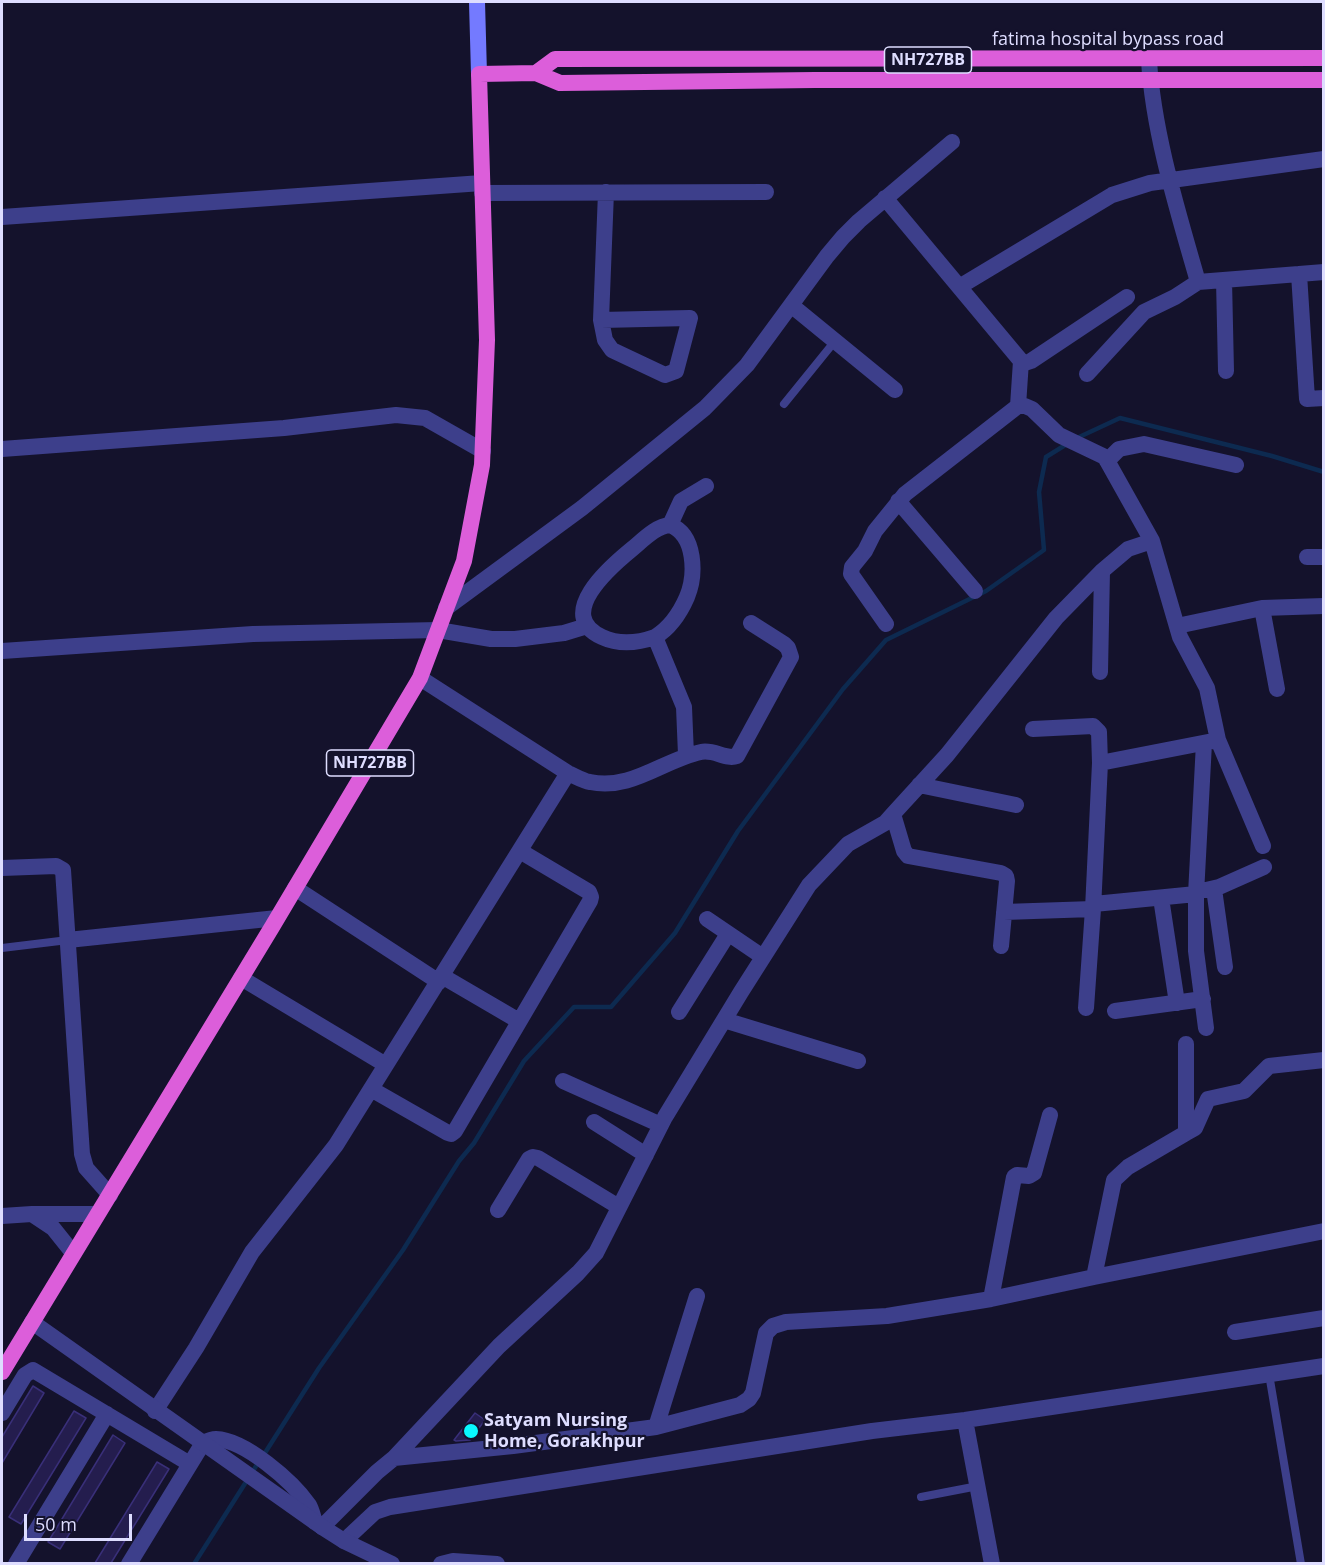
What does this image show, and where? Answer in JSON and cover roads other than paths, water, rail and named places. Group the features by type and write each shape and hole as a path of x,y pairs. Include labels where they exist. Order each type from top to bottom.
{"highway":[{"name":"fatima hospital bypass road","path":"536,73 555,59 1323,58"},
{"name":"fatima hospital bypass road","path":"479,74 536,73 560,83 815,80 1323,80"},
{"name":"NH727BB","path":"2,1372 278,918 420,678 464,561 482,465 487,340 479,74"}],"main road":[{"path":"477,2 479,74"}],"street":[{"path":"1149,60 1150,81 1170,180 1198,282"},
{"path":"446,608 582,508 705,408 747,365 843,237 885,198 952,142"},
{"path":"959,287 1112,195 1150,183 1323,159"},
{"path":"2,217 80,210 482,188 606,192 766,192"},
{"path":"601,320 690,318 676,370 665,375 612,350 605,340 601,320 606,192"},
{"path":"885,198 1021,361 1026,363 1031,361 1127,297"},
{"path":"1087,374 1144,312 1175,297 1198,282 1323,272"},
{"path":"1299,274 1308,399 1323,398"},
{"path":"1224,280 1226,372"},
{"path":"791,305 895,390"},
{"path":"1018,406 1021,361"},
{"path":"886,624 851,574 852,567 865,551 875,531 905,494 1018,406 1032,409 1059,435 1106,459 1152,541 1180,637 1208,688 1211,742 1196,893 1197,951 1206,1028"},
{"path":"2,449 284,428 396,415 425,418 483,451"},
{"path":"1106,459 1119,449 1144,444 1236,465"},
{"path":"670,525 681,501 706,486"},
{"path":"898,501 975,591"},
{"path":"670,525 680,530 690,547 691,577 688,594 672,624 656,638 641,642 612,641 593,633 583,616 584,607 594,585 611,566 646,537 659,528 670,525"},
{"path":"319,1525 394,1458 499,1346 589,1262 603,1242 661,1125 809,885 848,844 885,823 947,754 1056,618 1128,549 1152,541"},
{"path":"1100,672 1102,572"},
{"path":"1177,626 1262,608 1323,606"},
{"path":"1262,608 1277,689"},
{"path":"420,678 568,773 590,782 615,783 645,775 686,756 704,751 712,751 731,758 737,756 791,657 791,653 784,644 751,623"},
{"path":"2,651 252,634 438,630 491,639 515,639 564,633 587,626"},
{"path":"656,638 684,707 686,756"},
{"path":"1033,729 1093,726 1099,732 1100,763 1094,907 1086,1008"},
{"path":"1100,763 1211,742"},
{"path":"1211,742 1263,846"},
{"path":"155,1411 196,1348 252,1252 336,1145 568,773"},
{"path":"919,785 1016,805"},
{"path":"893,814 904,851 908,856 1001,873 1006,876 1001,946"},
{"path":"371,1089 451,1134 455,1131 591,897 589,892 520,851"},
{"path":"2,868 56,866 63,870 82,1154 86,1168 110,1195"},
{"path":"1004,912 1094,907 1196,893 1214,889 1264,867"},
{"path":"295,888 440,979 519,1022"},
{"path":"1214,889 1225,967"},
{"path":"1161,898 1177,1003"},
{"path":"68,940 278,918"},
{"path":"706,919 763,957"},
{"path":"679,1012 728,934"},
{"path":"241,978 386,1065"},
{"path":"1115,1011 1203,999"},
{"path":"724,1020 858,1061"},
{"path":"1185,1133 1186,1044"},
{"path":"1094,1277 1114,1180 1128,1167 1195,1128 1208,1099 1244,1091 1269,1066 1323,1060"},
{"path":"563,1081 661,1125"},
{"path":"991,1299 1014,1176 1029,1176 1034,1173 1050,1115"},
{"path":"594,1122 646,1155"},
{"path":"498,1210 529,1159 533,1157 619,1207"},
{"path":"32,1214 53,1228 73,1253"},
{"path":"2,1216 96,1214"},
{"path":"394,1458 513,1446 656,1427 740,1405 753,1393 766,1333 773,1326 786,1322 887,1316 991,1299 1323,1231"},
{"path":"656,1427 697,1296"},
{"path":"1235,1332 1323,1318"},
{"path":"32,1322 319,1525 344,1541 392,1563"},
{"path":"344,1541 375,1512 390,1508 872,1431 965,1420 1323,1366"},
{"path":"2,1413 25,1375 33,1370 190,1464"},
{"path":"16,1563 107,1414"},
{"path":"965,1420 992,1563"},
{"path":"129,1563 203,1443 218,1439 244,1448 290,1484 310,1507 319,1525"},
{"path":"441,1563 453,1561 497,1563"}],"lane":[{"path":"784,404 835,341"},
{"path":"2,948 68,940"},
{"path":"1269,1374 1301,1563"},
{"path":"921,1497 978,1486"}],"waterway":[{"path":"1077,438 1120,418 1272,456 1324,472"},
{"path":"263,1456 319,1368 403,1250 459,1161 474,1143 524,1061 574,1007 611,1007 675,933 738,831 843,689 886,640 986,591 1044,550 1039,492 1046,457 1067,444"},
{"path":"194,1564 258,1463"}],"place":[{"name":"Satyam Nursing Home, Gorakhpur","path":"471,1431"}]}
